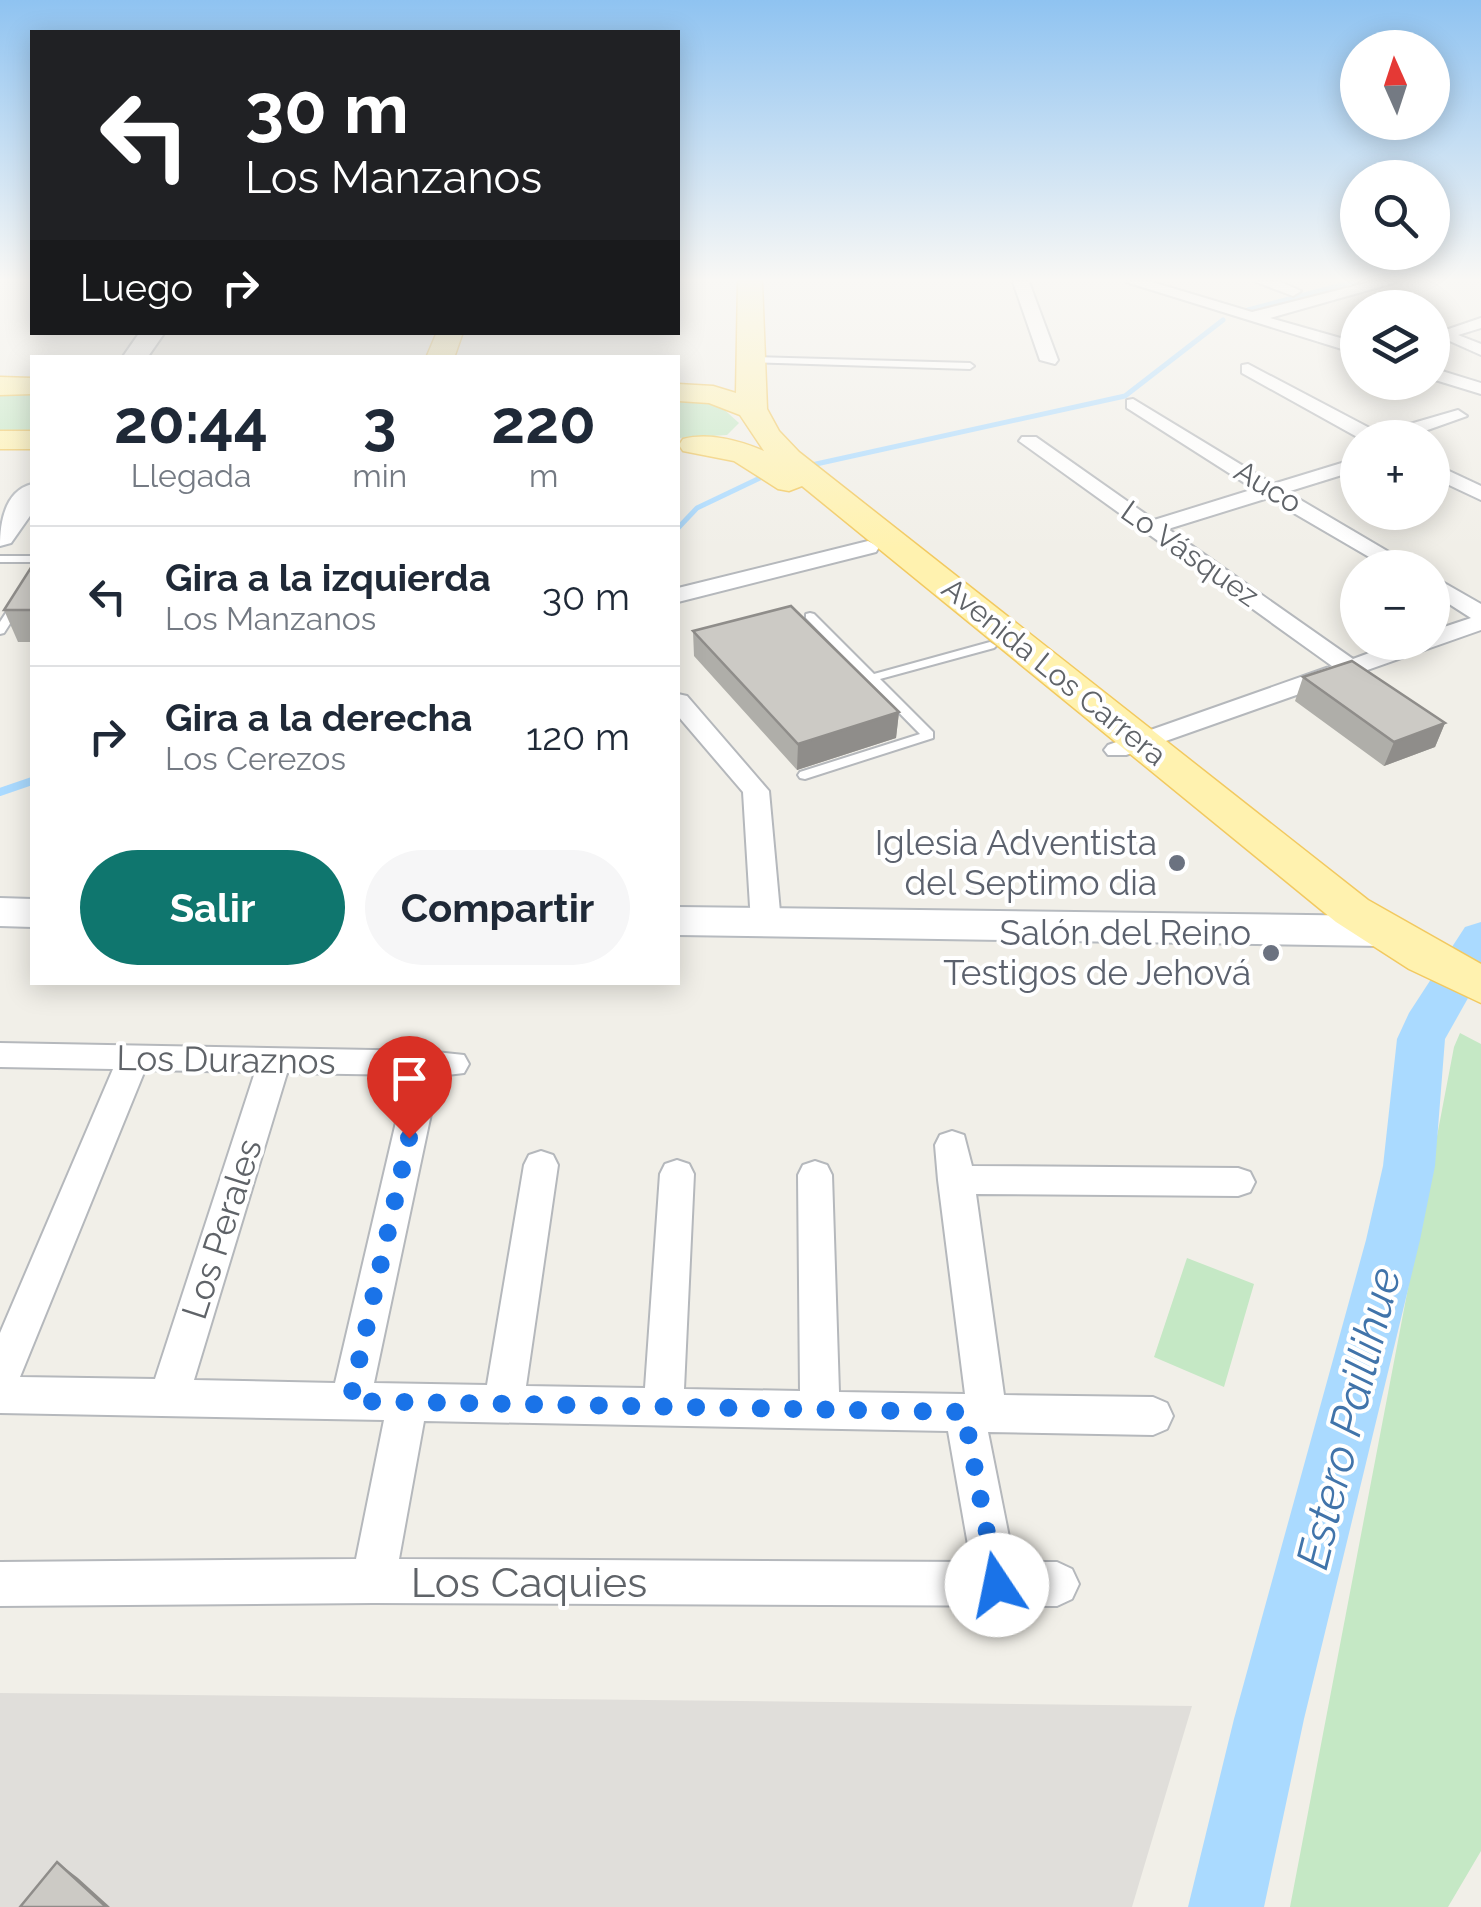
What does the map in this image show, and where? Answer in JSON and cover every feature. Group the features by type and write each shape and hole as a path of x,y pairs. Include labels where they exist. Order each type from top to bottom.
{"main road":[{"path":"750,371 748,385 755,415"},
{"path":"0,386 30,386"},
{"path":"680,393 713,395 755,415"},
{"path":"686,445 731,436 755,415"},
{"name":"Avenida Los Carrera","path":"755,415 788,459 1129,746 1360,931 1420,969 1481,1015"},
{"path":"0,440 30,440"},
{"name":"Avenida Los Carrera","path":"686,445 736,448 760,458 990,646 1129,746"},
{"name":"Avenida Los Carrera","path":"1420,969 1481,984"}],"street":[{"path":"1253,371 1342,420"},
{"path":"1450,379 1481,389"},
{"name":"Auco","path":"1133,404 1374,550"},
{"path":"1444,420 1458,416"},
{"name":"Lo Vásquez","path":"1028,442 1351,668"},
{"path":"1152,527 1340,470"},
{"path":"1450,476 1475,485"},
{"path":"0,538 30,496"},
{"path":"680,594 868,547"},
{"path":"1450,594 1481,614"},
{"path":"1450,633 1481,622"},
{"path":"1129,746 1373,660"},
{"path":"683,716 756,791 766,922"},
{"path":"680,921 1360,931"},
{"name":"Los Duraznos","path":"0,1056 440,1064 350,1401"},
{"path":"0,1378 134,1058"},
{"name":"Los Perales","path":"169,1398 275,1060"},
{"path":"997,1585 976,1412 954,1163 1238,1182"},
{"path":"504,1404 541,1165"},
{"path":"663,1407 677,1174"},
{"path":"815,1175 820,1410"},
{"path":"0,1395 1153,1416"},
{"path":"373,1581 408,1402"},
{"name":"Los Caquies","path":"0,1584 1057,1584"}],"lane":[{"path":"0,559 30,559"},
{"path":"0,632 30,584"},
{"path":"804,775 928,734 810,616"},
{"path":"872,678 990,646"}],"shaded area":[{"path":"0,1693 1192,1706 1132,1907 0,1907"}],"green space":[{"path":"0,391 30,391 30,432 0,432"},
{"path":"680,401 717,403 739,423 727,435 680,438"},
{"path":"1460,1033 1481,1044 1481,1851 1448,1907 1290,1907 1454,1047"},
{"path":"1187,1258 1254,1284 1224,1387 1154,1357"}],"building":[{"path":"30,569 30,610 4,610"},
{"path":"791,606 899,712 798,744 693,631"},
{"path":"1352,661 1445,723 1394,742 1303,677"},
{"path":"57,1862 106,1907 20,1907"}],"waterway":[{"path":"807,466 1125,396 1157,371"},
{"path":"680,526 697,508 762,477"},
{"path":"0,792 30,782"},
{"name":"Estero Paillihue","path":"1226,1907 1269,1719 1393,1240 1409,1166 1421,1039 1481,938"}],"place":[{"name":"Iglesia Adventista del Septimo dia","path":"1177,863"},
{"name":"Salón del Reino Testigos de Jehová","path":"1271,953"}],"route":[{"path":"409,1138 350,1401 964,1412 997,1585"}]}
